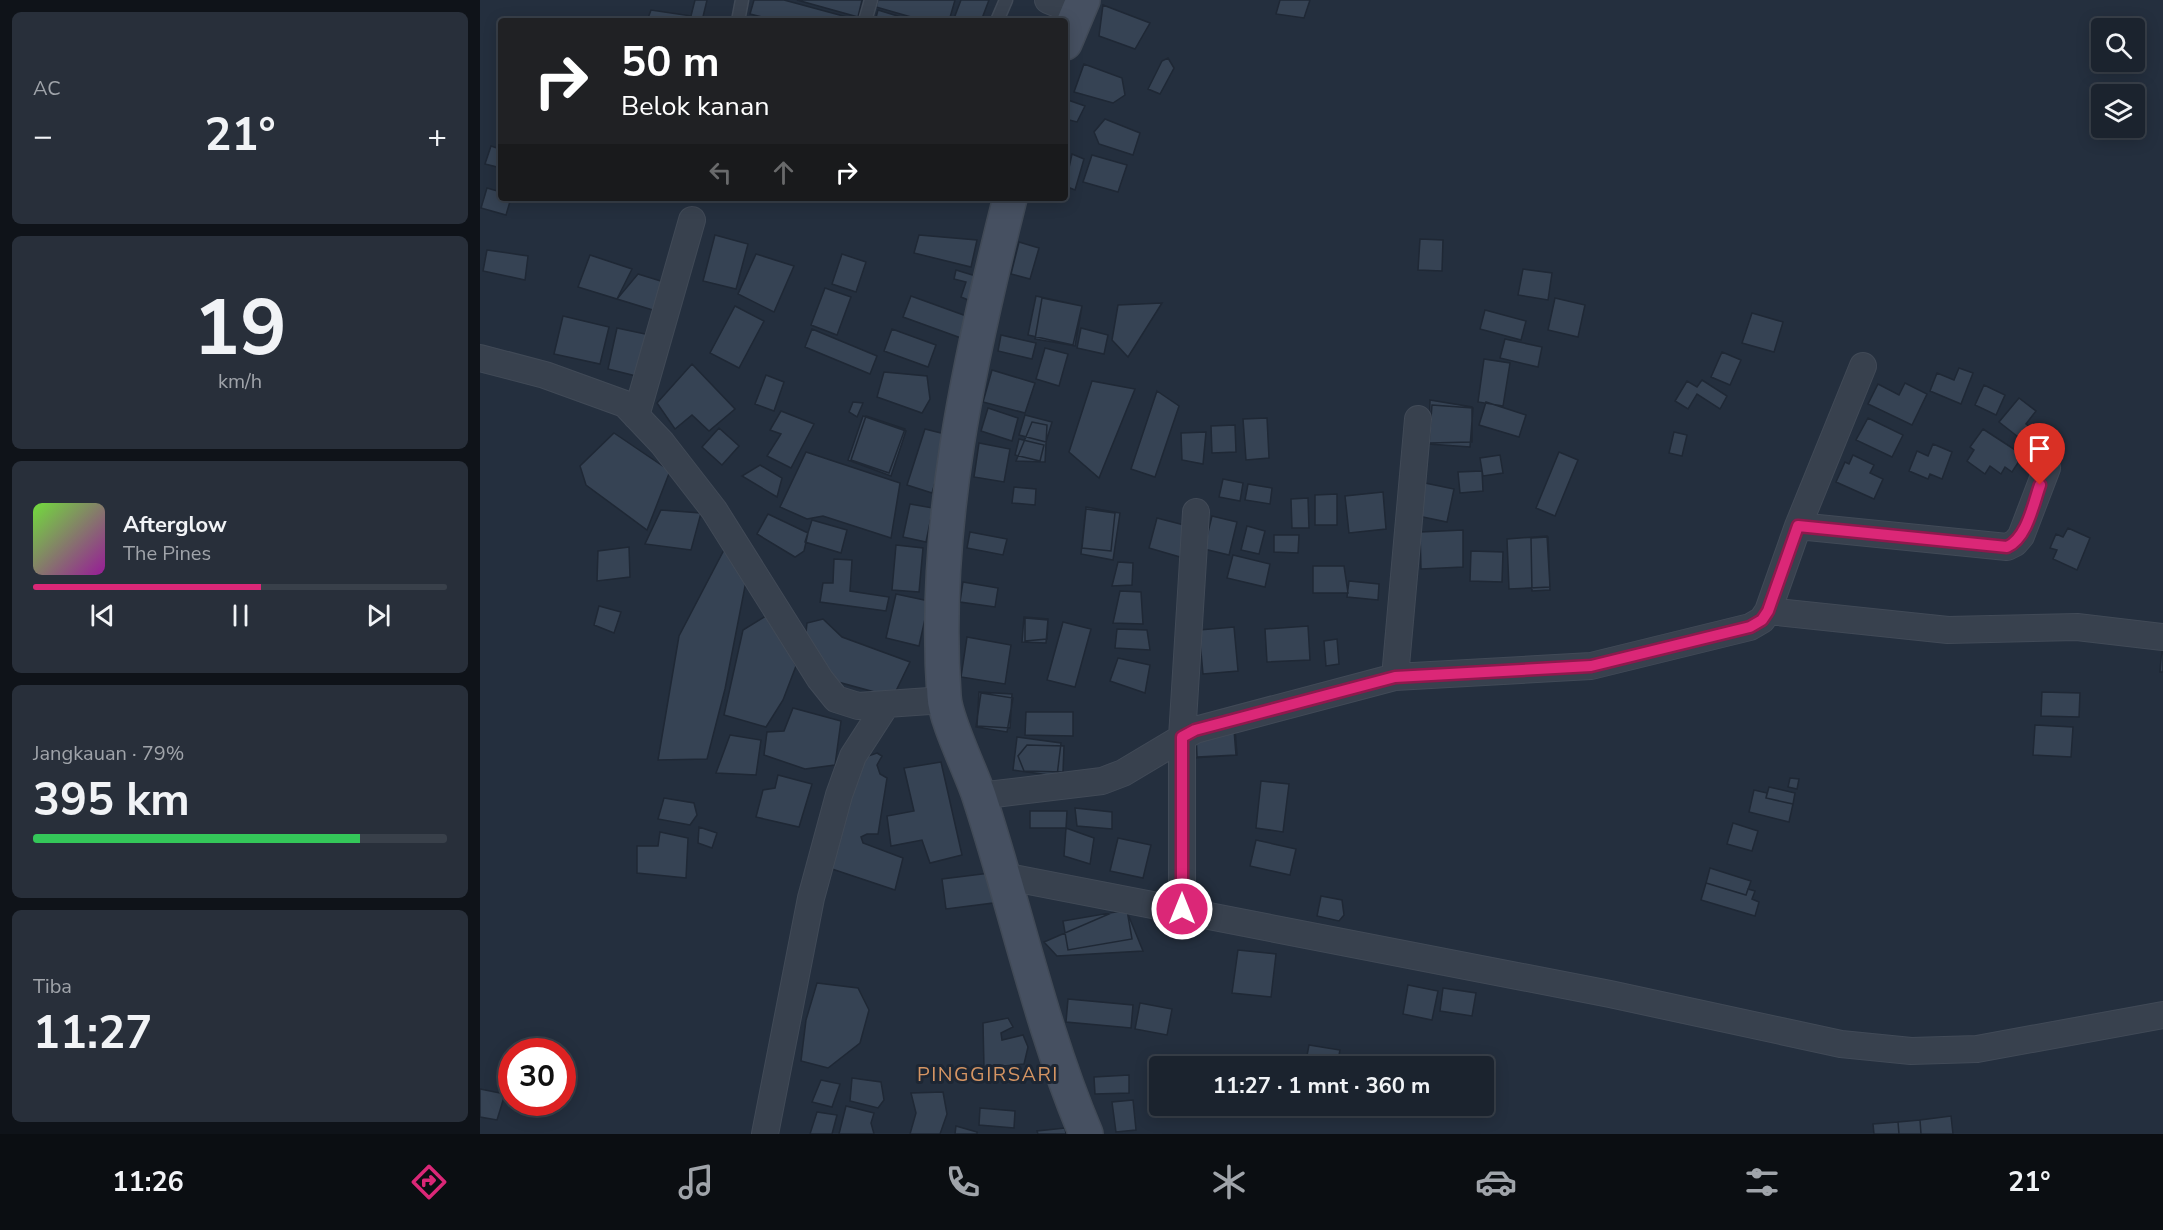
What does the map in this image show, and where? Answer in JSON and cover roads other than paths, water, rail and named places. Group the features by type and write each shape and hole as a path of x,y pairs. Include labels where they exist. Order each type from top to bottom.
{"street":[{"path":"1009,201 981,313 961,417 945,529 942,634 944,700 979,795 1061,1076 1086,1134"},
{"path":"636,416 692,220"},
{"path":"480,358 545,375 625,404 714,510 820,678 836,699 858,705 944,700"},
{"path":"979,795 1102,781 1124,773 1195,730 1395,677 1591,666 1750,627 1762,620 1768,611 1798,526 1863,366"},
{"path":"1395,677 1418,419"},
{"path":"1798,526 2007,547 2015,543 2020,536 2047,468"},
{"path":"1182,909 1182,737 1196,512"},
{"path":"1768,611 1948,630 2077,627 2163,637"},
{"path":"765,1134 812,898 839,795 853,756 886,705"},
{"path":"1003,876 1610,994 1841,1044 1911,1051 1977,1049 2163,1015"}],"lane":[{"path":"739,18 742,0"},
{"path":"867,18 871,0"},
{"path":"999,18 1006,0"}],"district":[{"name":"PINGGIRSARI","path":"988,1074"}]}
